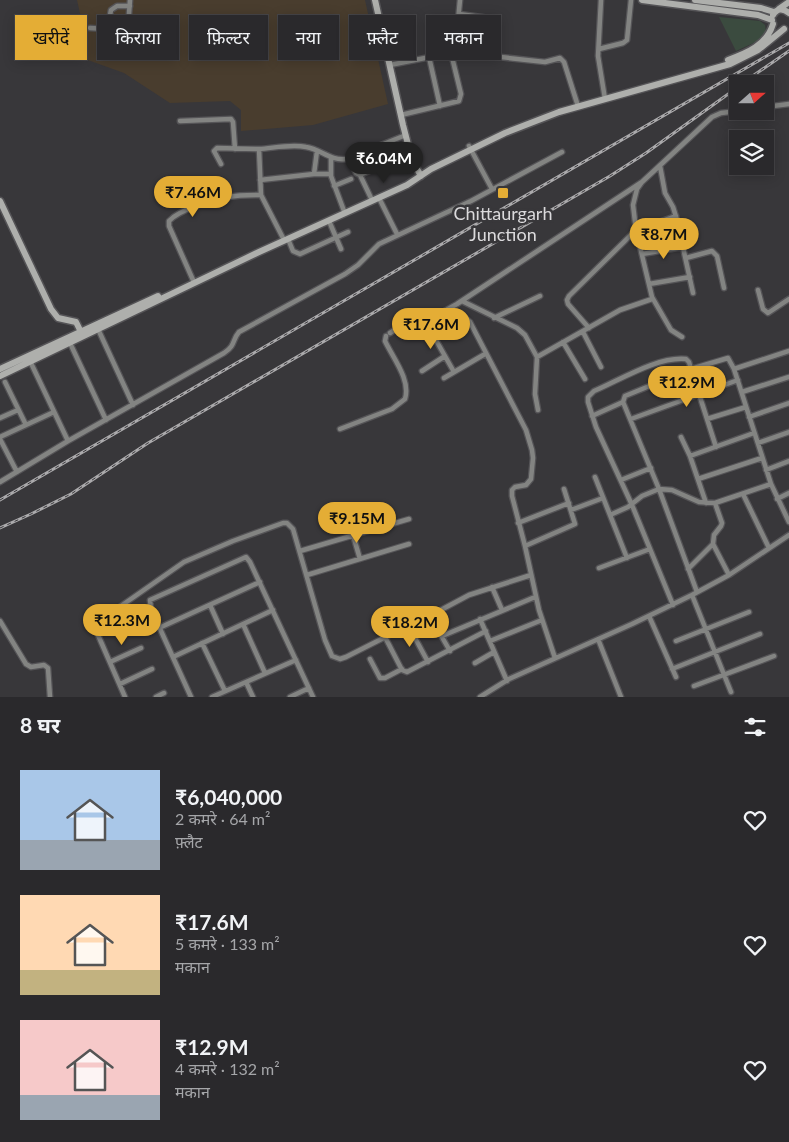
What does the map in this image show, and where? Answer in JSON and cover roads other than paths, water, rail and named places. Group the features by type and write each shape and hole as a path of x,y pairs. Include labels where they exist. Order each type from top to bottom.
{"main road":[{"path":"375,0 410,152 420,174"},
{"path":"642,0 758,15 772,22 776,27 786,27"},
{"path":"695,0 718,1 789,13"},
{"path":"470,148 544,116 729,60 749,51 764,41 768,36 778,11 789,3"},
{"path":"0,376 70,342 82,334 98,330 285,239 406,183 529,118 577,103 736,62 758,50 786,27"},
{"path":"0,369 82,334 193,280 380,198 407,185 420,174"},
{"path":"0,201 51,309 58,318 74,321 82,334"}],"street":[{"path":"129,15 130,0"},
{"path":"460,0 459,14 466,15"},
{"path":"600,0 599,69 604,97"},
{"path":"599,50 627,40 631,0"},
{"path":"90,28 106,29 111,10 117,6 130,6"},
{"path":"390,65 426,58"},
{"path":"501,58 544,62 562,58 577,103"},
{"path":"430,60 440,106"},
{"path":"401,115 457,102 461,97 454,60"},
{"path":"774,106 789,104"},
{"path":"340,429 392,409 405,399 407,389 405,382 385,341 388,334 413,318 432,318 462,301 642,182 712,117 729,112"},
{"path":"180,121 230,119 233,122 235,149"},
{"path":"221,164 215,149 259,149 298,146 308,147 339,160 349,158 406,135"},
{"path":"470,148 492,190"},
{"path":"259,149 261,195 285,239 294,251 298,254 348,232"},
{"path":"314,174 317,151"},
{"path":"360,175 410,152"},
{"path":"0,482 68,441 224,353 232,347 239,332 346,274 358,265 373,248 397,234 423,224 492,190 562,152"},
{"path":"331,158 331,174 344,211"},
{"path":"349,158 371,198"},
{"path":"660,166 665,193 676,216 693,293"},
{"path":"260,180 331,174"},
{"path":"334,186 351,179"},
{"path":"642,182 637,189 633,205 636,230 652,299 671,330 682,337"},
{"path":"193,280 169,226 169,221 177,214 186,210 228,197 261,195"},
{"path":"380,198 397,234"},
{"path":"589,328 570,308 567,300 636,230 676,216"},
{"path":"329,221 341,249"},
{"path":"642,254 684,247"},
{"path":"686,258 714,253 717,256 724,288"},
{"path":"649,284 690,277"},
{"path":"758,290 763,309 768,313 789,298"},
{"path":"494,318 540,296"},
{"path":"537,357 620,310 652,299"},
{"path":"462,301 522,332 537,357 535,394 538,410"},
{"path":"446,310 461,314 468,319 526,430 533,458 531,479 526,485 515,488 511,492 518,523 526,546 535,597 555,658"},
{"path":"424,319 454,372"},
{"path":"98,330 133,405"},
{"path":"583,332 601,367"},
{"path":"70,342 106,420"},
{"path":"563,342 585,379"},
{"path":"734,369 789,351"},
{"path":"444,378 485,354"},
{"path":"422,371 445,356"},
{"path":"731,692 706,629 688,569 659,489 623,402 625,396 691,369 725,358 729,359 738,380 771,484 789,522"},
{"path":"672,605 632,505 592,416 588,399 589,395 594,391 651,366 674,359 686,359 689,362 716,447"},
{"path":"30,362 68,441"},
{"path":"742,392 789,377"},
{"path":"631,419 738,380"},
{"path":"5,382 26,425"},
{"path":"592,416 623,402"},
{"path":"749,417 789,403"},
{"path":"707,419 746,407"},
{"path":"0,418 18,410"},
{"path":"17,472 0,438 54,412"},
{"path":"758,443 789,432"},
{"path":"690,456 754,433"},
{"path":"681,437 690,456 706,503"},
{"path":"698,479 762,458"},
{"path":"766,470 789,461"},
{"path":"621,480 651,468"},
{"path":"595,477 627,558"},
{"path":"610,515 632,505 642,496 659,489 672,490 706,503 715,503 771,484"},
{"path":"526,546 574,526 575,522 564,489"},
{"path":"777,499 789,493"},
{"path":"743,494 769,548"},
{"path":"571,510 603,498"},
{"path":"518,523 569,503"},
{"path":"715,503 722,523 714,535 713,544 729,574"},
{"path":"300,551 409,519"},
{"path":"125,697 98,635 96,629 98,622 184,562 233,541 287,523 293,529 325,640 332,656 340,659 346,657 427,616 433,621 450,651"},
{"path":"353,535 360,559"},
{"path":"480,697 506,681 695,593 729,574 789,535"},
{"path":"307,575 409,544"},
{"path":"688,569 713,544"},
{"path":"599,568 650,549"},
{"path":"191,697 149,603 153,598 246,558 260,582 313,697"},
{"path":"433,621 439,611 469,595 531,575"},
{"path":"159,628 260,582"},
{"path":"492,587 502,610"},
{"path":"442,636 480,618 535,597"},
{"path":"210,605 223,634"},
{"path":"172,657 273,610"},
{"path":"676,641 748,612"},
{"path":"649,616 676,677"},
{"path":"480,618 506,681"},
{"path":"490,641 542,620"},
{"path":"0,621 26,664 31,667 44,665 48,668 50,697"},
{"path":"243,624 265,673"},
{"path":"408,625 428,662"},
{"path":"385,637 402,669 405,672 410,672 486,631"},
{"path":"672,669 760,634"},
{"path":"598,639 621,697"},
{"path":"202,643 225,691"},
{"path":"110,662 141,648"},
{"path":"475,663 494,652"},
{"path":"694,686 774,656"},
{"path":"212,697 296,660"},
{"path":"370,660 380,678 385,678 402,669"},
{"path":"120,684 152,670"},
{"path":"246,682 253,697"},
{"path":"290,697 309,688"},
{"path":"156,697 164,693"}],"railway":[{"path":"0,500 789,43"},
{"path":"754,75 789,51"},
{"path":"0,528 71,494 148,443 610,176 646,153 729,93"}],"place":[{"name":"Chittaurgarh Junction","path":"503,193"}]}
